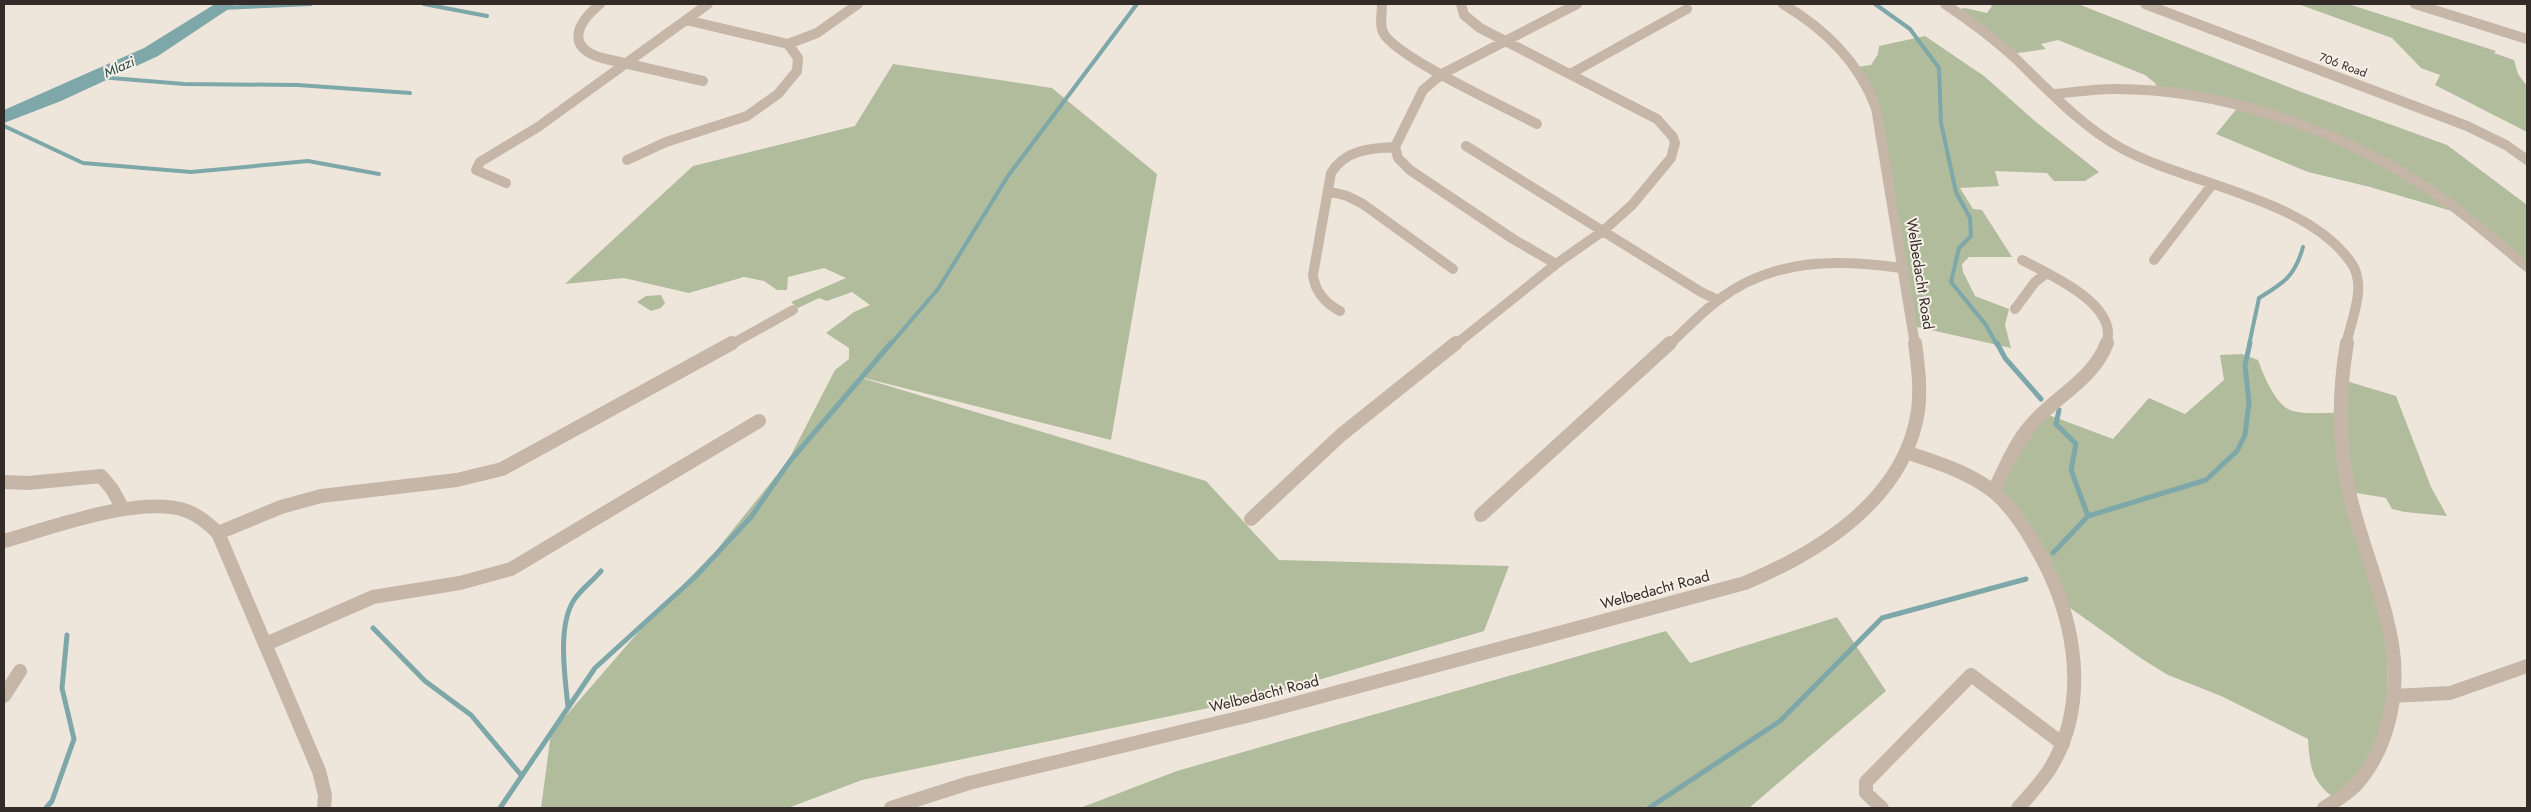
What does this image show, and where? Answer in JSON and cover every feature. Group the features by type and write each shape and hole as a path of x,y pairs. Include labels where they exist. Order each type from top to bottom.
{"street":[{"path":"600,4 581,22 578,28 578,41 587,52 595,56 703,81"},
{"path":"506,182 481,174 476,170 480,162 538,127 708,4"},
{"path":"788,44 817,33 858,4"},
{"path":"1382,4 1382,32 1386,40 1442,74 1537,124"},
{"path":"1251,519 1341,435 1556,264 1604,231 1632,205 1672,158 1675,143 1669,131 1651,115 1505,41 1468,18 1462,12 1461,4"},
{"path":"1556,264 1513,239 1410,170 1398,158 1395,147 1423,90 1442,74 1577,4"},
{"name":"Welbedacht Road","path":"891,808 969,783 1263,712 1745,583 1796,560 1853,522 1869,507 1906,452 1915,425 1919,385 1876,108 1869,86 1842,49 1813,24 1783,4"},
{"path":"1945,4 1981,29 2119,147 2151,164 2272,207 2314,227 2341,250 2356,271 2358,291 2347,338 2341,391 2340,419 2343,461 2360,533 2392,643 2393,696 2386,729 2368,768 2353,788 2324,808"},
{"name":"706 Road","path":"2146,4 2467,126 2506,145 2527,160"},
{"path":"2415,4 2527,39"},
{"path":"1570,74 1687,9"},
{"path":"627,160 673,139 735,121 761,107 782,89 797,71 798,58 788,44 774,39 686,20"},
{"path":"2055,94 2121,89 2165,92 2223,102 2295,124 2365,153 2416,181 2527,267"},
{"path":"1466,146 1701,292 1718,300"},
{"path":"1340,311 1330,306 1321,296 1314,278 1333,168 1342,158 1360,151 1395,147"},
{"path":"2154,260 2211,186"},
{"path":"1328,191 1357,201 1453,269"},
{"path":"1480,514 1718,300 1747,280 1794,264 1840,260 1901,268"},
{"path":"1994,491 2022,437 2040,416 2080,381 2098,357 2108,339 2108,328 2095,308 2077,292 2022,260"},
{"path":"2015,309 2035,282 2047,273"},
{"path":"218,533 286,506 313,498 464,479 502,469 526,458 793,310"},
{"path":"266,644 373,597 460,583 511,569 709,457 758,421"},
{"path":"1906,452 1967,476 1994,491 2014,513 2050,572 2069,627 2076,664 2070,713 2063,744 2040,783 2018,808"},
{"path":"4,482 16,484 80,475 101,476 112,489 123,509"},
{"path":"4,541 123,509 160,506 192,512 206,519 218,533 319,771 325,795 324,808"},
{"path":"2393,696 2435,695 2450,692 2527,666"},
{"path":"4,696 20,671"},
{"path":"1882,808 1866,793 1866,782 1970,675 2063,744"}],"green space":[{"path":"1989,4 2078,4 2304,93 2447,145 2527,205 2527,267 2462,214 2370,187 2308,172 2216,134 2239,106 2159,91 2155,83 2145,75 2058,40 2041,44 2046,49 2011,54 1955,10 1965,8 1987,13 1992,6"},
{"path":"2298,4 2348,4 2496,51 2494,53 2514,60 2518,74 2527,86 2527,132 2435,85 2440,75 2421,68 2392,38"},
{"path":"1925,36 1984,76 2036,122 2099,172 2085,181 2054,181 2047,173 1995,171 1999,186 1960,188 1973,209 1982,210 2012,257 1969,257 1962,264 1963,272 1975,296 2009,309 2005,325 2011,348 1913,326 1883,133 1857,67 1871,65 1878,54 1879,46"},
{"path":"893,64 1052,88 1157,174 1111,440 852,375 1206,481 1279,560 1509,566 1484,631 1257,698 862,780 788,808 541,808 551,733 653,615 715,552 788,461 835,370 849,359 849,348 826,333 854,312 870,305 852,292 827,301 819,298 798,308 791,302 846,278 824,268 788,277 787,290 777,290 764,281 744,277 689,293 624,278 565,284 693,166 855,126"},
{"path":"661,295 665,303 661,308 651,311 637,302 646,296"},
{"path":"2242,354 2258,360 2276,397 2293,411 2341,413 2343,380 2396,396 2431,487 2447,516 2392,509 2386,498 2351,492 2387,621 2388,730 2338,801 2323,788 2314,774 2308,739 2221,696 2168,675 2142,659 2066,605 1995,491 2015,456 2046,414 2113,439 2149,398 2185,414 2224,380 2220,355"},
{"path":"1837,617 1886,691 1749,808 1080,808 1177,771 1666,631 1690,663"}],"waterway":[{"name":"Mlazi","path":"4,117 54,97 151,52 227,4"},
{"path":"220,8 311,4"},
{"path":"424,4 487,16"},
{"path":"890,345 938,289 1008,176 1137,4"},
{"path":"1875,4 1910,29 1939,68 1941,123 1956,192 1970,218 1971,236 1959,248 1951,282 1986,325 1997,345"},
{"path":"99,77 184,84 298,85 410,93"},
{"path":"4,126 83,163 191,172 308,161 379,174"},
{"path":"2249,345 2259,298 2287,278 2296,265 2303,247"},
{"path":"522,776 595,668 695,577 751,517 790,461 891,343"},
{"path":"1997,343 2005,358 2041,399"},
{"path":"2088,516 2206,480 2237,451 2245,435 2249,403 2245,365 2250,343"},
{"path":"2059,410 2056,424 2076,444 2071,470 2088,516"},
{"path":"2053,553 2088,516"},
{"path":"568,707 564,667 565,623 574,600 601,571"},
{"path":"1649,808 1780,721 1882,618 2026,579"},
{"path":"373,628 425,681 471,715 522,776"},
{"path":"46,808 52,801 74,739 62,688 67,635"},
{"path":"500,808 522,776"}]}
